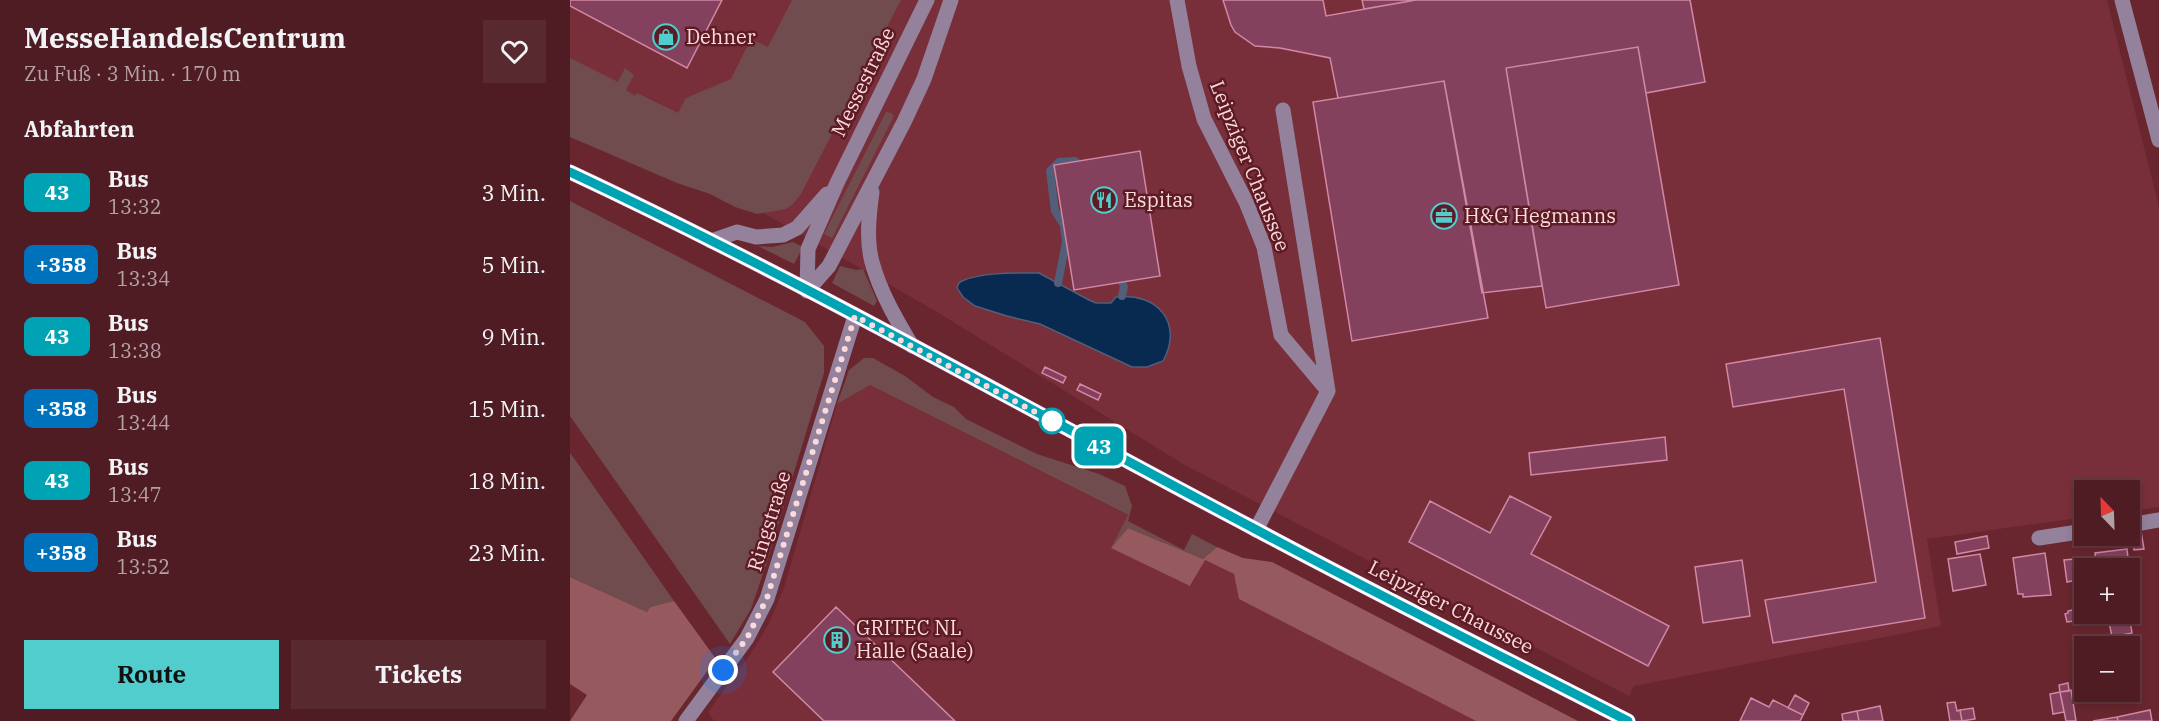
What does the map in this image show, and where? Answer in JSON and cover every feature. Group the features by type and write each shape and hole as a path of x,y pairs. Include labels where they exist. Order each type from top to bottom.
{"main road":[{"name":"Leipziger Chaussee","path":"570,172 711,241 1256,530 1628,721"}],"street":[{"name":"Messestraße","path":"807,291 807,249 927,0"},
{"path":"807,291 829,266 874,181 924,79 951,0"},
{"name":"Leipziger Chaussee","path":"1178,0 1189,66 1204,119 1246,202 1264,247 1281,335 1328,391"},
{"path":"2122,0 2159,140"},
{"path":"1256,530 1328,391 1283,110"},
{"path":"874,181 869,219 872,260 894,316 912,346"},
{"name":"Messestraße","path":"711,241 737,232 756,237 783,236 797,228 837,183"},
{"name":"Ringstraße","path":"686,721 747,638 767,598 855,316"},
{"path":"2140,523 2159,520"},
{"path":"2039,538 2074,533"}],"shaded area":[{"path":"570,0 2107,0 2159,207 2159,507 2140,510 2140,480 2074,480 2074,519 1927,539 1941,626 1634,686 1629,696 1183,464 934,310 765,214 570,120"},
{"path":"792,0 901,0 801,194 786,209 757,214 735,207 710,194 677,183 570,137 570,58 618,82 625,68 634,75 626,90 635,96 637,93 678,113 686,98 731,79 751,39 768,47"},
{"path":"886,112 894,116 832,238 824,234"},
{"path":"570,201 805,322 824,346 824,373 766,565 751,609 730,644 570,416"},
{"path":"793,242 803,247 794,264 758,246 772,247"},
{"path":"840,266 856,270 863,269 877,301 874,306 832,283"},
{"path":"864,358 873,358 905,376 933,397 954,407 966,419 1037,454 1099,474 1125,486 1132,506 1128,521 1184,550 1192,534 1217,547 1203,559 1128,528 1111,548 1128,515 870,385 837,404 849,370"},
{"path":"870,385 1129,516 1111,548 1191,586 1204,560 1234,574 1240,599 1476,721 714,721 708,712 752,652 768,625 784,588 837,404"},
{"path":"570,453 674,601 650,607 647,612 570,577"},
{"path":"1128,528 1203,559 1217,547 1243,558 1272,562 1578,721 1476,721 1239,599 1234,574 1205,560 1190,586 1111,548"},
{"path":"570,577 647,612 650,607 674,601 716,659 671,721 570,721 587,695 570,684"}],"water":[{"path":"1039,273 1096,303 1111,303 1116,297 1131,297 1154,305 1163,313 1170,334 1169,347 1163,361 1147,367 1132,367 1040,324 975,306 963,297 957,288 959,283 979,276"}],"building":[{"name":"Dehner","path":"570,0 722,0 687,68 570,6"},
{"path":"1223,0 1323,0 1326,16 1416,0 1690,0 1705,82 1646,93 1638,47 1506,68 1542,286 1482,293 1444,81 1338,98 1330,58 1280,48 1255,46 1235,32"},
{"path":"1362,0 1416,0 1364,9"},
{"path":"1638,47 1679,285 1546,308 1506,68"},
{"path":"1444,81 1488,318 1352,341 1313,102"},
{"name":"Espitas","path":"1140,151 1160,276 1074,290 1054,165"},
{"path":"1880,338 1925,618 1773,643 1765,600 1876,582 1844,389 1733,407 1726,364"},
{"path":"1045,367 1066,377 1063,383 1042,373"},
{"path":"1080,384 1101,394 1098,400 1077,390"},
{"path":"1665,437 1667,460 1531,475 1529,453"},
{"path":"1510,496 1551,517 1531,554 1669,626 1648,666 1409,542 1430,501 1490,533"},
{"path":"2140,531 2144,549 2134,550 2133,546 2140,546"},
{"path":"1987,536 1989,548 1957,554 1955,542"},
{"path":"2127,549 2128,558 2096,558 2095,553"},
{"path":"2045,553 2051,595 2023,597 2023,594 2018,594 2013,558"},
{"path":"1980,554 1986,585 1953,591 1948,559"},
{"path":"2074,559 2074,581 2067,582 2064,560"},
{"path":"1742,560 1750,616 1703,623 1695,567"},
{"name":"GRITEC NL Halle (Saale)","path":"836,607 955,721 824,721 773,672"},
{"path":"2074,610 2074,621 2067,622 2065,614"},
{"path":"2109,624 2131,624 2132,633 2112,636"},
{"path":"2068,683 2069,691 2060,692 2059,685"},
{"path":"2071,690 2076,721 2066,721 2060,692"},
{"path":"2060,692 2064,712 2053,714 2050,694"},
{"path":"1795,695 1809,703 1803,715 1788,708"},
{"path":"1751,698 1769,707 1773,700 1803,715 1800,721 1740,721"},
{"path":"1955,702 1957,711 1960,710 1962,721 1950,721 1947,703"},
{"path":"1880,706 1883,721 1859,721 1857,711"},
{"path":"1973,708 1975,719 1962,721 1960,710"},
{"path":"2150,710 2152,721 2118,721 2117,717"},
{"path":"1857,711 1859,721 1843,721 1842,714"},
{"path":"2117,717 2118,721 2093,721"}],"waterway":[{"path":"1058,283 1066,242 1064,225 1055,211 1050,171 1059,162 1075,161 1082,167"},
{"path":"1119,273 1124,287 1122,296"}],"bus line":[{"name":"43","path":"570,172 711,241 1256,530 1628,721"}],"place":[{"name":"Dehner","path":"666,37"},
{"name":"Espitas","path":"1104,200"},
{"name":"H&G Hegmanns","path":"1444,216"},
{"name":"GRITEC NL Halle (Saale)","path":"837,640"}],"route":[{"path":"723,670 747,638 767,598 855,316 1052,421"}]}
